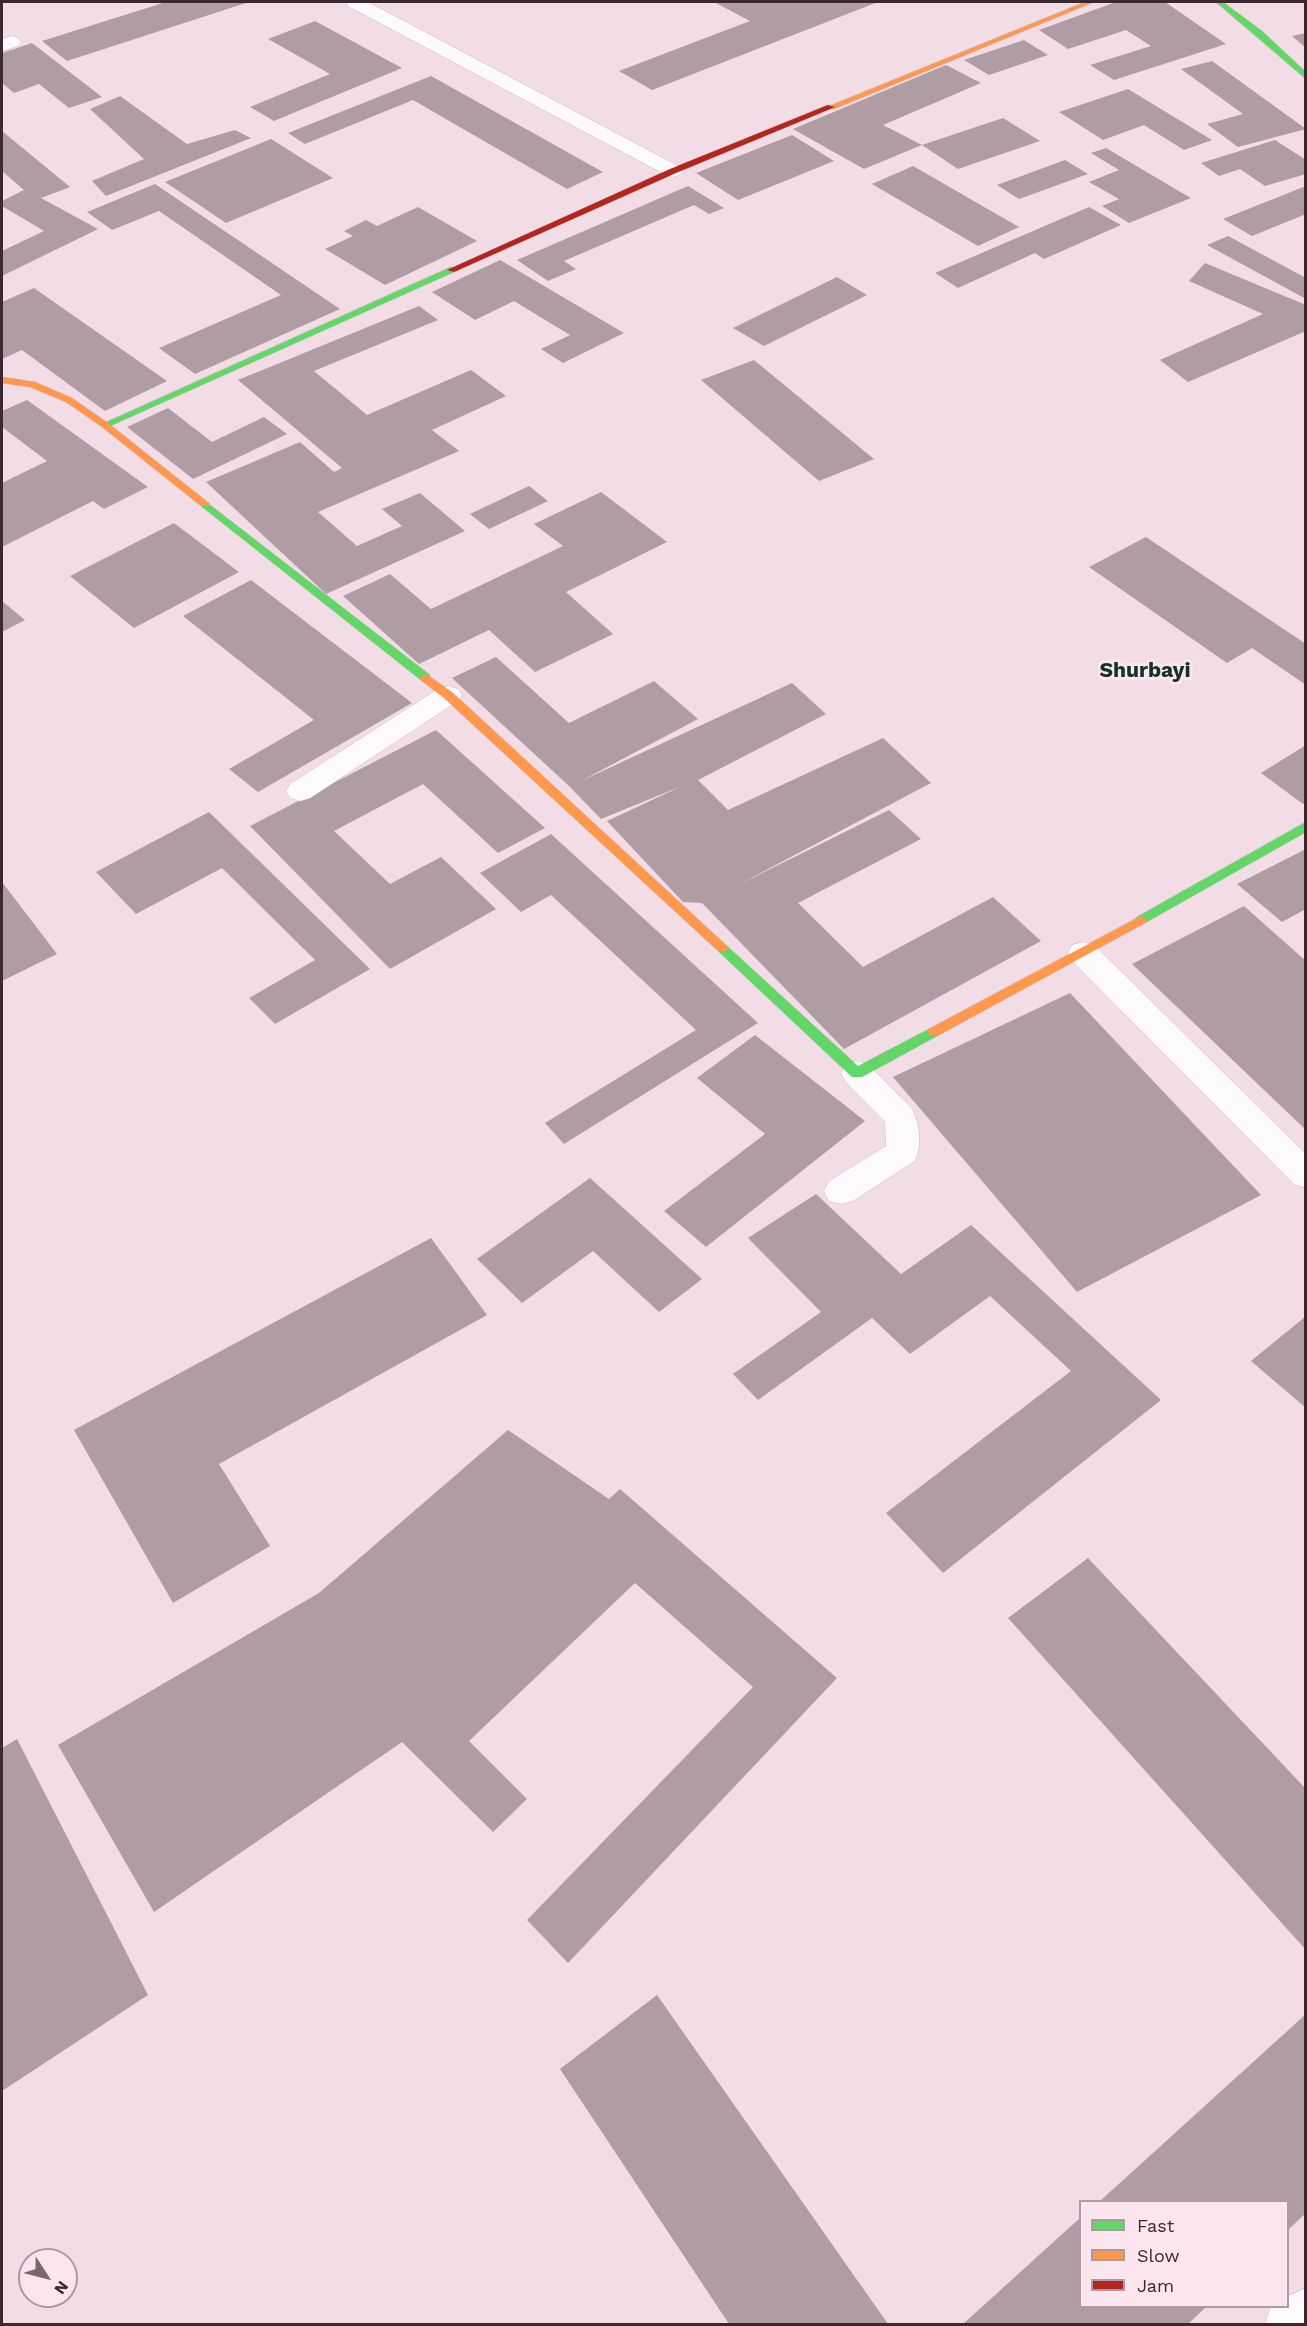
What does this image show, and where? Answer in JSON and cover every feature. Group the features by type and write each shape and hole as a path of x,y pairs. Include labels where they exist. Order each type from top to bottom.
{"street":[{"path":"355,2 673,171"},
{"path":"105,425 673,171 1090,2"},
{"path":"1219,2 1259,33 1305,77"},
{"path":"2,380 25,381 66,396 448,694 857,1073 901,1118 903,1152 841,1191"},
{"path":"300,791 448,694"},
{"path":"857,1073 1083,953 1305,826"},
{"path":"1083,953 1305,1175"},
{"path":"1288,2325 1305,2311"}],"building":[{"path":"166,2 249,2 67,61 42,41"},
{"path":"714,2 878,2 652,90 619,71 750,21"},
{"path":"1116,2 1165,2 1226,44 1114,80 1090,65 1151,46 1126,30 1068,49 1039,30"},
{"path":"315,21 402,68 274,121 250,107 330,74 268,39"},
{"path":"1306,33 1306,48 1292,36"},
{"path":"1024,40 1048,55 989,75 964,60"},
{"path":"32,43 102,97 69,108 39,84 14,93 2,83 2,53"},
{"path":"1212,61 1306,129 1238,147 1207,124 1243,114 1181,69"},
{"path":"946,65 981,83 883,125 922,145 864,169 793,129"},
{"path":"431,76 603,172 567,189 413,100 305,144 288,133"},
{"path":"1128,89 1212,140 1184,150 1144,125 1103,140 1059,112"},
{"path":"120,96 187,144 235,130 251,138 106,196 92,181 144,159 90,109"},
{"path":"1003,118 1040,141 958,169 922,145"},
{"path":"2,131 70,187 41,198 98,229 2,276 2,251 44,231 2,206 2,201 24,190 2,171"},
{"path":"792,135 834,161 738,200 696,173"},
{"path":"271,139 333,178 226,223 165,182"},
{"path":"1275,140 1306,160 1306,174 1265,186 1240,169 1219,176 1201,163"},
{"path":"1106,148 1191,198 1129,223 1102,206 1119,199 1089,182 1119,170 1091,153"},
{"path":"1065,160 1088,174 1019,199 997,185"},
{"path":"913,166 1019,227 978,246 872,184"},
{"path":"155,184 340,309 195,374 159,348 281,295 159,211 112,230 87,212"},
{"path":"688,186 724,208 709,214 694,205 564,261 576,269 548,281 517,260"},
{"path":"1306,186 1306,214 1252,236 1223,219"},
{"path":"418,207 477,241 385,285 325,249 353,236 344,231 366,220 377,226"},
{"path":"1089,207 1121,225 1044,259 1035,253 958,288 935,273"},
{"path":"1228,236 1306,278 1306,299 1207,245"},
{"path":"500,260 624,333 563,363 541,349 570,335 514,301 475,320 432,292"},
{"path":"1205,263 1306,305 1306,331 1188,382 1160,360 1263,314 1189,281"},
{"path":"837,277 867,295 764,346 733,328"},
{"path":"34,288 167,381 105,411 22,350 2,359 2,302"},
{"path":"419,306 438,320 314,371 367,415 471,370 506,396 432,430 459,451 318,512 357,546 402,526 382,509 420,493 465,531 326,594 206,482 300,442 334,472 342,468 238,380"},
{"path":"754,360 874,459 819,481 701,380"},
{"path":"27,400 148,487 104,509 93,501 2,547 2,483 47,461 2,427 2,411"},
{"path":"168,408 212,442 264,417 287,434 193,479 127,427"},
{"path":"529,486 548,501 489,529 470,514"},
{"path":"601,492 667,542 566,592 613,634 535,672 489,630 419,664 343,596 390,574 431,609 563,546 534,524"},
{"path":"174,523 239,572 134,628 70,576"},
{"path":"1146,537 1306,644 1306,685 1252,648 1227,663 1089,567"},
{"path":"251,580 412,703 258,792 229,769 314,720 183,616"},
{"path":"2,601 25,620 2,632"},
{"path":"496,657 569,723 654,681 698,719 581,781 792,683 826,714 698,780 728,810 883,738 931,783 738,885 889,810 921,839 798,903 863,967 993,897 1041,941 844,1049 702,903 683,902 607,821 682,786 601,819 569,786 452,678"},
{"path":"436,730 545,828 498,853 423,784 334,831 390,884 441,857 496,909 390,969 250,826"},
{"path":"1306,745 1306,802 1303,804 1261,773"},
{"path":"209,812 370,969 275,1024 249,998 315,960 222,868 136,914 96,872"},
{"path":"551,834 758,1023 564,1144 545,1123 696,1030 551,895 521,912 480,873"},
{"path":"1306,849 1306,909 1282,922 1237,884"},
{"path":"2,882 57,954 2,981"},
{"path":"1244,906 1306,961 1306,1130 1132,964"},
{"path":"1070,993 1261,1195 1077,1292 893,1077"},
{"path":"755,1035 865,1121 706,1247 664,1211 765,1134 697,1078"},
{"path":"590,1178 702,1279 659,1312 593,1251 522,1303 477,1259"},
{"path":"816,1194 901,1274 971,1225 1161,1400 943,1573 886,1513 1071,1371 990,1296 910,1354 872,1318 758,1400 733,1374 821,1312 748,1238"},
{"path":"431,1238 487,1315 219,1464 270,1546 173,1603 74,1430"},
{"path":"1306,1316 1306,1408 1251,1361"},
{"path":"508,1430 609,1499 620,1489 837,1678 568,1963 527,1920 753,1687 635,1583 469,1741 527,1799 493,1832 402,1742 154,1912 58,1745 319,1593"},
{"path":"1088,1558 1306,1789 1306,1950 1008,1618"},
{"path":"17,1739 148,1995 2,2091 2,1748"},
{"path":"657,1995 888,2324 729,2324 560,2069"},
{"path":"1306,2014 1306,2213 1289,2229 1289,2200 1101,2200"},
{"path":"1079,2219 1079,2308 1205,2308 1188,2324 963,2324"}],"traffic: fast":[{"path":"1219,2 1259,33 1306,77"},
{"path":"105,425 451,270"},
{"path":"205,504 426,678"},
{"path":"1141,920 1306,826"},
{"path":"722,948 857,1073 934,1032"}],"traffic: slow":[{"path":"831,107 1090,2"},
{"path":"2,380 32,384 69,400 105,425 205,504"},
{"path":"426,678 448,695 722,948"},
{"path":"934,1032 1141,920"}],"traffic: jam":[{"path":"451,270 673,171 831,107"}],"district":[{"name":"Shurbayi","path":"1145,671"}]}
